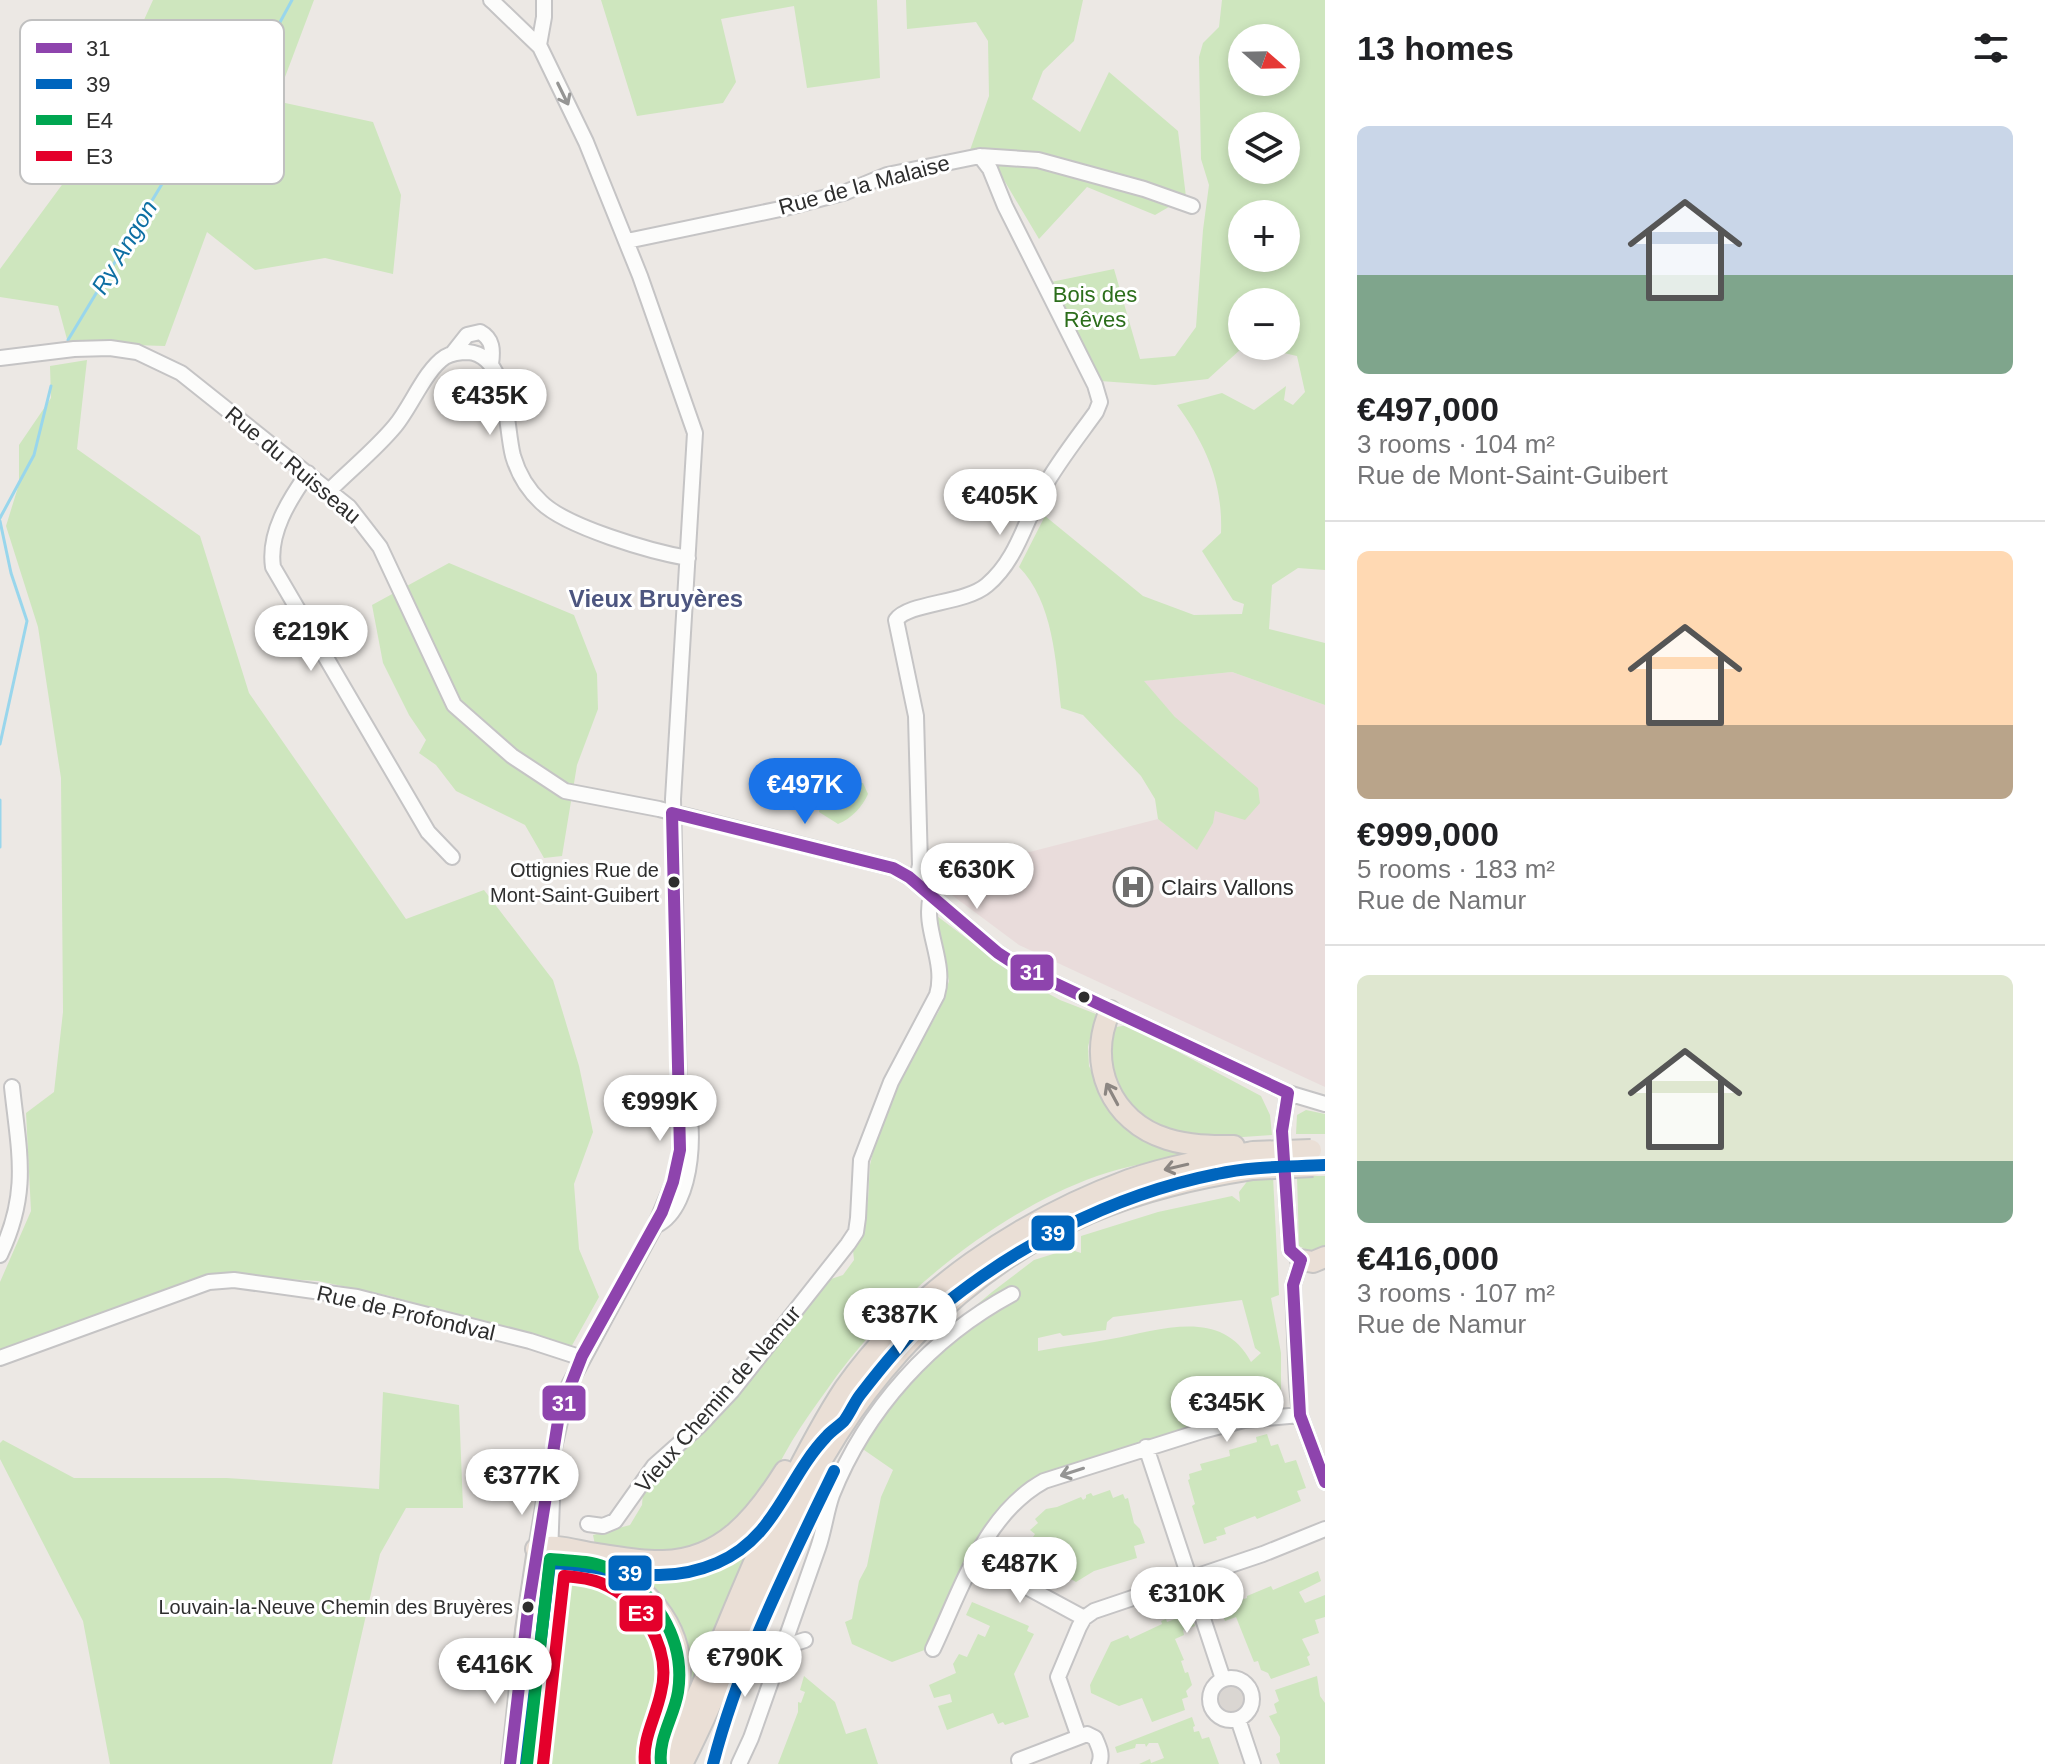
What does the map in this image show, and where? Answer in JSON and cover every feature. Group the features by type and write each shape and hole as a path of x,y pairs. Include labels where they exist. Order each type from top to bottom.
{"highway":[{"path":"1110,1011 1100,1043 1100,1061 1111,1096 1122,1111 1135,1124 1168,1140 1190,1145 1240,1146 1253,1160"},
{"path":"662,1764 694,1704 785,1496 831,1411 877,1349 916,1307 1085,1198 1131,1180 1213,1158 1318,1158"},
{"path":"682,1764 710,1710 799,1502 849,1415 873,1382 925,1323 1008,1249"},
{"path":"1301,1260 1313,1262 1325,1257"},
{"path":"545,1551 663,1561 685,1559 707,1552 752,1518 812,1428 831,1411"},
{"path":"545,1551 614,1571 637,1587 666,1621 677,1649 679,1677 675,1703 659,1756 662,1764"},
{"path":"696,1764 710,1710"}],"main road":[{"path":"510,1764 524,1630 545,1551"},
{"path":"527,1764 545,1551"}],"street":[{"path":"491,0 539,45 586,142 627,241 695,433 672,813 680,1150 676,1176 655,1226 568,1387 554,1448 545,1551"},
{"path":"539,45 544,0"},
{"path":"916,883 920,865 916,724 896,620 906,612 974,594 994,578 1013,553 1045,485 1100,402 1095,385 1005,206 990,169 980,156"},
{"name":"Rue de la Malaise","path":"627,241 785,208 846,192 887,175 980,156 1038,160 1144,189 1192,206"},
{"path":"330,490 394,427 434,367 452,354 467,335 480,332 491,343 491,364 500,381 517,468 528,488 560,517 582,527 688,558"},
{"name":"Rue du Ruisseau","path":"0,358 74,349 124,350 168,365 330,490 363,523 380,547 454,705 512,756 565,791 672,813 893,868 1018,966 1288,1093 1325,1104"},
{"path":"452,354 474,353 491,364"},
{"path":"308,473 295,491 274,539 273,567 428,832 452,857"},
{"name":"Vieux Chemin de Namur","path":"588,1524 603,1526 615,1521 654,1466 732,1391 856,1232 861,1160 891,1082 941,982 942,971 930,921 931,896"},
{"path":"0,1255 20,1196 21,1173 12,1087"},
{"path":"1288,1093 1282,1131 1290,1250 1301,1260 1293,1285 1296,1373 1300,1415 1325,1482"},
{"name":"Rue de Profondval","path":"0,1358 209,1282 234,1280 384,1303 530,1341 581,1360"},
{"path":"739,1764 819,1544 833,1493 874,1419 902,1381 931,1351 965,1323 1012,1294"},
{"path":"933,1649 975,1559 1011,1504 1029,1489 1044,1481 1146,1447 1244,1420 1300,1415"},
{"path":"1146,1447 1223,1679"},
{"path":"1079,1737 1058,1677 1084,1618 1094,1611 1263,1554 1325,1529"},
{"path":"975,1559 1084,1618"},
{"path":"783,1647 805,1640"},
{"path":"1223,1679 1241,1680 1251,1692 1249,1710 1238,1719 1224,1720 1211,1708 1210,1693 1214,1685 1223,1679"},
{"path":"1238,1719 1253,1764"},
{"path":"1020,1764 1019,1760 1087,1734 1095,1738 1101,1758 1099,1764"}],"shaded area":[{"name":"Clairs Vallons","path":"1232,672 1325,705 1325,1087 1019,945 929,878 1158,819 1196,849 1175,717 1143,681"},
{"path":"1231,1678 1246,1684 1252,1699 1246,1714 1231,1720 1216,1714 1210,1699 1216,1684"}],"green space":[{"path":"153,0 314,0 284,80 284,20 144,20"},
{"path":"601,0 877,0 880,78 807,88 794,6 721,19 736,82 723,103 637,116"},
{"name":"Bois des Rêves","path":"906,0 1083,0 1074,41 1043,71 1032,99 1080,132 1109,72 1178,131 1186,197 1155,215 1087,187 1039,239 998,170 969,153 989,96 988,41 976,22 907,29"},
{"path":"1222,0 1325,0 1325,570 1298,568 1272,585 1269,629 1325,643 1325,705 1232,672 1144,681 1175,717 1258,788 1260,803 1245,820 1215,811 1213,823 1197,850 1158,819 1155,799 1141,776 1083,715 1061,708 1046,614 1030,581 1019,567 1045,516 1143,596 1194,615 1242,614 1244,604 1233,600 1202,551 1221,533 1219,498 1211,465 1177,405 1222,393 1254,410 1286,386 1284,400 1293,405 1305,392 1298,360 1300,288 1228,288 1229,360 1208,379 1155,385 1100,381 1051,282 1114,269 1140,359 1175,356 1196,327 1209,185 1201,159 1199,57 1203,43 1219,27"},
{"path":"284,103 373,122 401,195 393,274 325,258 255,270 207,232 165,346 68,343 58,306 0,297 0,269 63,184 284,184"},
{"path":"87,360 77,449 200,536 249,693 406,919 484,890 553,980 579,1066 593,1132 574,1184 579,1249 599,1297 570,1349 390,1296 318,1281 209,1274 0,1350 0,1282 31,1211 26,1113 54,1092 63,1012 61,778 38,627 6,526 19,484 19,445 51,398 50,366"},
{"path":"449,563 574,615 597,674 598,709 577,765 562,856 544,858 525,825 456,791 436,765 419,753 426,740 409,715 383,663 372,605"},
{"path":"829,780 863,783 868,794 856,812 838,824 819,812 823,786"},
{"path":"929,910 1018,977 1060,1000 1096,1014 1088,1047 1089,1066 1098,1084 1152,1142 1186,1154 1108,1172 1058,1192 982,1236 946,1263 880,1324 851,1357 800,1428 755,1503 724,1533 693,1547 677,1550 595,1545 593,1535 630,1525 642,1505 643,1493 660,1469 729,1404 831,1279 843,1275 854,1260 853,1250 861,1234 868,1200 870,1165 879,1125 896,1084 939,1011 949,981 938,930"},
{"path":"1128,1025 1261,1096 1270,1115 1272,1135 1197,1138 1162,1130 1146,1121 1122,1098 1111,1077 1109,1034 1116,1027"},
{"path":"1306,1110 1325,1114 1325,1134 1296,1134 1297,1115"},
{"path":"1273,1176 1279,1295 1271,1298 1281,1353 1281,1415 1034,1482 967,1556 963,1573 930,1648 892,1662 852,1644 845,1622 852,1619 881,1497 893,1470 854,1443 960,1319 1034,1260 1069,1249 1081,1253 1081,1236 1158,1212 1232,1196 1240,1202 1239,1192 1249,1179","holes":["1242,1300 1255,1348 1261,1353 1251,1362 1239,1345 1224,1334 1189,1326 1038,1351 1038,1338 1106,1330 1107,1322 1113,1317"]},
{"path":"1297,1176 1325,1176 1325,1246 1309,1251 1299,1246"},
{"path":"383,1392 459,1405 463,1508 406,1508 380,1554 332,1764 110,1764 83,1621 0,1459 0,1443 3,1440 74,1478 227,1478 379,1489"},
{"path":"1267,1434 1271,1446 1278,1444 1285,1463 1296,1460 1306,1488 1297,1491 1301,1501 1257,1519 1255,1516 1224,1528 1226,1534 1204,1544 1192,1506 1195,1504 1189,1474 1202,1470 1200,1464 1230,1456 1229,1450 1257,1442 1256,1437"},
{"path":"1110,1490 1113,1498 1123,1494 1125,1499 1128,1498 1134,1523 1145,1543 1134,1546 1137,1558 1094,1571 1076,1582 1064,1575 1067,1571 1025,1549 1035,1534 1030,1530 1038,1523 1035,1519 1046,1509 1081,1497 1083,1500 1091,1493 1093,1496"},
{"path":"770,1510 678,1720 686,1659 677,1620 650,1582 609,1562 679,1567"},
{"path":"584,1569 619,1583 640,1600 656,1623 668,1649 673,1676 670,1696 644,1764 538,1764 547,1670 562,1579"},
{"path":"1318,1571 1321,1581 1299,1592 1305,1603 1325,1595 1325,1617 1315,1620 1319,1633 1302,1639 1310,1655 1307,1657 1310,1665 1271,1679 1268,1673 1261,1670 1258,1661 1254,1662 1236,1617 1225,1621 1223,1615 1209,1617 1205,1607 1234,1599 1235,1602 1271,1586 1273,1590"},
{"path":"972,1602 1029,1626 1027,1631 1034,1634 1014,1674 1029,1717 1005,1725 1003,1722 998,1724 993,1713 947,1730 938,1706 952,1702 950,1694 934,1698 929,1685 956,1673 953,1664 959,1654 967,1657 978,1634 985,1637 990,1626 966,1615"},
{"path":"1191,1613 1195,1626 1183,1630 1184,1635 1175,1639 1184,1660 1181,1661 1185,1673 1188,1672 1192,1685 1186,1691 1188,1697 1182,1699 1185,1710 1152,1722 1142,1698 1119,1706 1091,1693 1090,1685 1111,1642 1128,1635 1130,1639 1162,1624 1161,1621 1166,1619 1167,1622"},
{"path":"804,1676 835,1702 846,1734 866,1728 878,1764 778,1764 798,1712 798,1702 801,1703 805,1692 800,1690"},
{"path":"1317,1676 1320,1696 1325,1703 1325,1764 1280,1764 1276,1754 1280,1752 1280,1737 1269,1716 1277,1713 1274,1704 1279,1701 1275,1690"},
{"path":"1192,1717 1194,1732 1199,1731 1202,1739 1209,1737 1219,1764 1139,1764 1164,1758 1158,1743 1149,1743 1146,1747 1145,1744 1136,1744 1135,1748 1117,1753 1115,1747"}],"waterway":[{"name":"Ry Angon","path":"281,20 292,0"},
{"name":"Ry Angon","path":"68,340 162,184"},
{"name":"Ry Angon","path":"0,518 34,455 51,386"},
{"name":"Ry Angon","path":"0,521 11,573 27,621 0,744"},
{"name":"Ry Angon","path":"0,800 0,847"}],"transit line":[{"name":"31","path":"672,813 893,868 909,877 998,953 1018,966 1288,1093"},
{"name":"31","path":"510,1764 528,1609 559,1415 582,1356 662,1212 680,1150 672,813"},
{"name":"31","path":"1288,1093 1282,1131 1290,1250 1301,1260"},
{"name":"39","path":"526,1764 550,1563 654,1575 695,1571 717,1563 737,1552 767,1523 812,1453 844,1421 860,1395 910,1336 928,1318 993,1269 1028,1247 1101,1210 1178,1183 1244,1170 1325,1165"},
{"name":"31","path":"1301,1260 1293,1285 1300,1415 1325,1482"},
{"name":"39","path":"713,1764 751,1652 834,1471"},
{"name":"E4","path":"527,1764 550,1559 592,1563 623,1576 652,1601 663,1617 677,1653 679,1672 678,1692 664,1736 661,1764"},
{"name":"E3","path":"543,1764 564,1576 592,1580 616,1591 641,1613 658,1643 663,1675 646,1746 645,1764"}],"place":[{"name":"Ottignies Rue de Mont-Saint-Guibert","path":"674,882"},
{"name":"Clairs Vallons","path":"1133,887"},
{"name":"Louvain-la-Neuve Chemin des Bruyères","path":"528,1607"}],"district":[{"name":"Vieux Bruyères","path":"656,598"}]}
